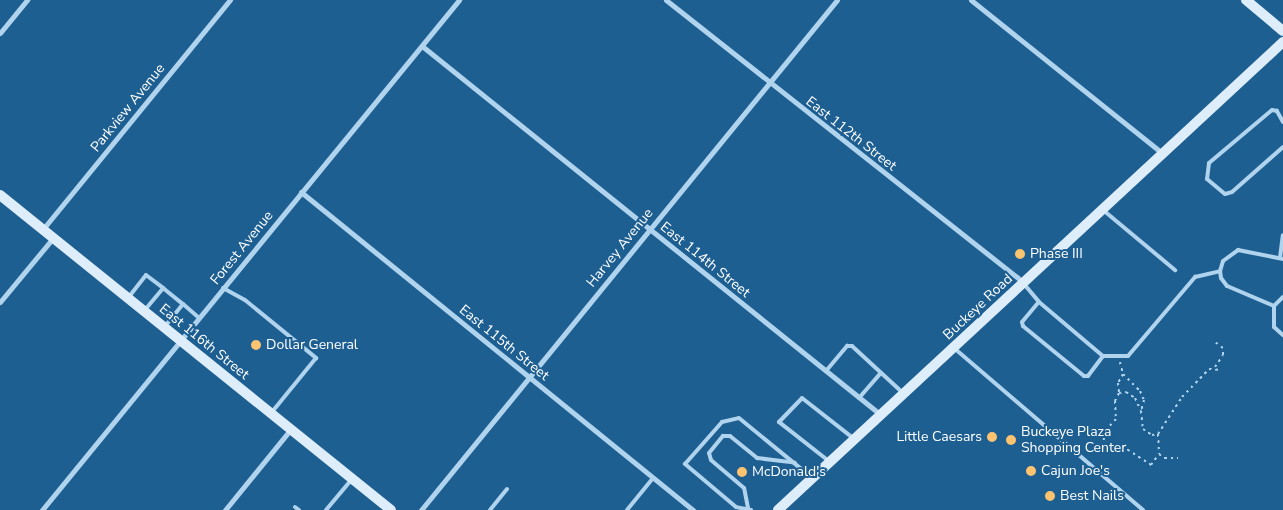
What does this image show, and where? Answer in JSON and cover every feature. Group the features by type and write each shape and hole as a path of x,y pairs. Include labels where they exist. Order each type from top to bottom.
{"street":[{"path":"0,33 27,0"},
{"name":"Parkview Avenue","path":"43,229 230,0"},
{"name":"Forest Avenue","path":"42,510 460,0"},
{"name":"East 112th Street","path":"666,0 1024,284"},
{"name":"Harvey Avenue","path":"421,510 769,82 838,0"},
{"path":"971,0 1164,154"},
{"path":"1246,0 1283,31"},
{"name":"Buckeye Road","path":"778,510 1104,210 1283,42"},
{"name":"East 114th Street","path":"422,46 881,415"},
{"name":"East 115th Street","path":"301,192 693,510"},
{"name":"East 116th Street","path":"0,195 391,510"},
{"path":"0,302 53,238"},
{"path":"225,510 290,430"}],"lane":[{"path":"1283,122 1277,111 1272,110 1209,163 1207,179 1224,194 1232,192 1283,146"},
{"path":"1104,210 1175,270"},
{"path":"1274,306 1227,286 1221,278 1220,271 1222,261 1238,250 1282,259 1283,235"},
{"path":"1024,284 1040,302 1103,356 1118,357 1128,356 1195,277 1220,271"},
{"path":"128,298 146,275 199,318"},
{"path":"143,311 162,288"},
{"path":"224,288 245,300 316,358 271,414"},
{"path":"1283,297 1274,306 1274,327 1283,335"},
{"path":"1040,302 1022,322 1023,326 1084,376 1103,356"},
{"path":"164,328 183,304"},
{"path":"826,371 847,346 852,346 904,394"},
{"path":"954,348 1143,510"},
{"path":"860,398 881,374"},
{"path":"830,462 779,422 802,398 855,440"},
{"path":"794,463 757,458 730,436 723,436 709,453 711,460 744,488 750,509 736,507 685,464 722,422 739,418 813,478"},
{"path":"627,510 653,478"},
{"path":"326,510 352,479"},
{"path":"490,510 507,489"}],"path":[{"path":"1123,374 1118,382 1118,393 1114,401 1116,419 1105,431 1104,446 1108,449 1122,446 1150,466 1159,454 1158,434 1182,396 1215,367 1223,355 1223,348 1215,342"},
{"path":"1118,357 1123,374 1140,391 1144,400 1141,411"},
{"path":"1215,367 1222,370"},
{"path":"1118,393 1126,392 1135,398 1141,411 1143,429 1152,435 1158,434"},
{"path":"1159,454 1164,458 1178,458"}],"place":[{"name":"Phase III","path":"1020,254"},
{"name":"Dollar General","path":"256,345"},
{"name":"Little Caesars","path":"992,437"},
{"name":"Buckeye Plaza Shopping Center","path":"1011,440"},
{"name":"Cajun Joe's","path":"1031,471"},
{"name":"McDonald's","path":"742,472"},
{"name":"Best Nails","path":"1050,496"}]}
